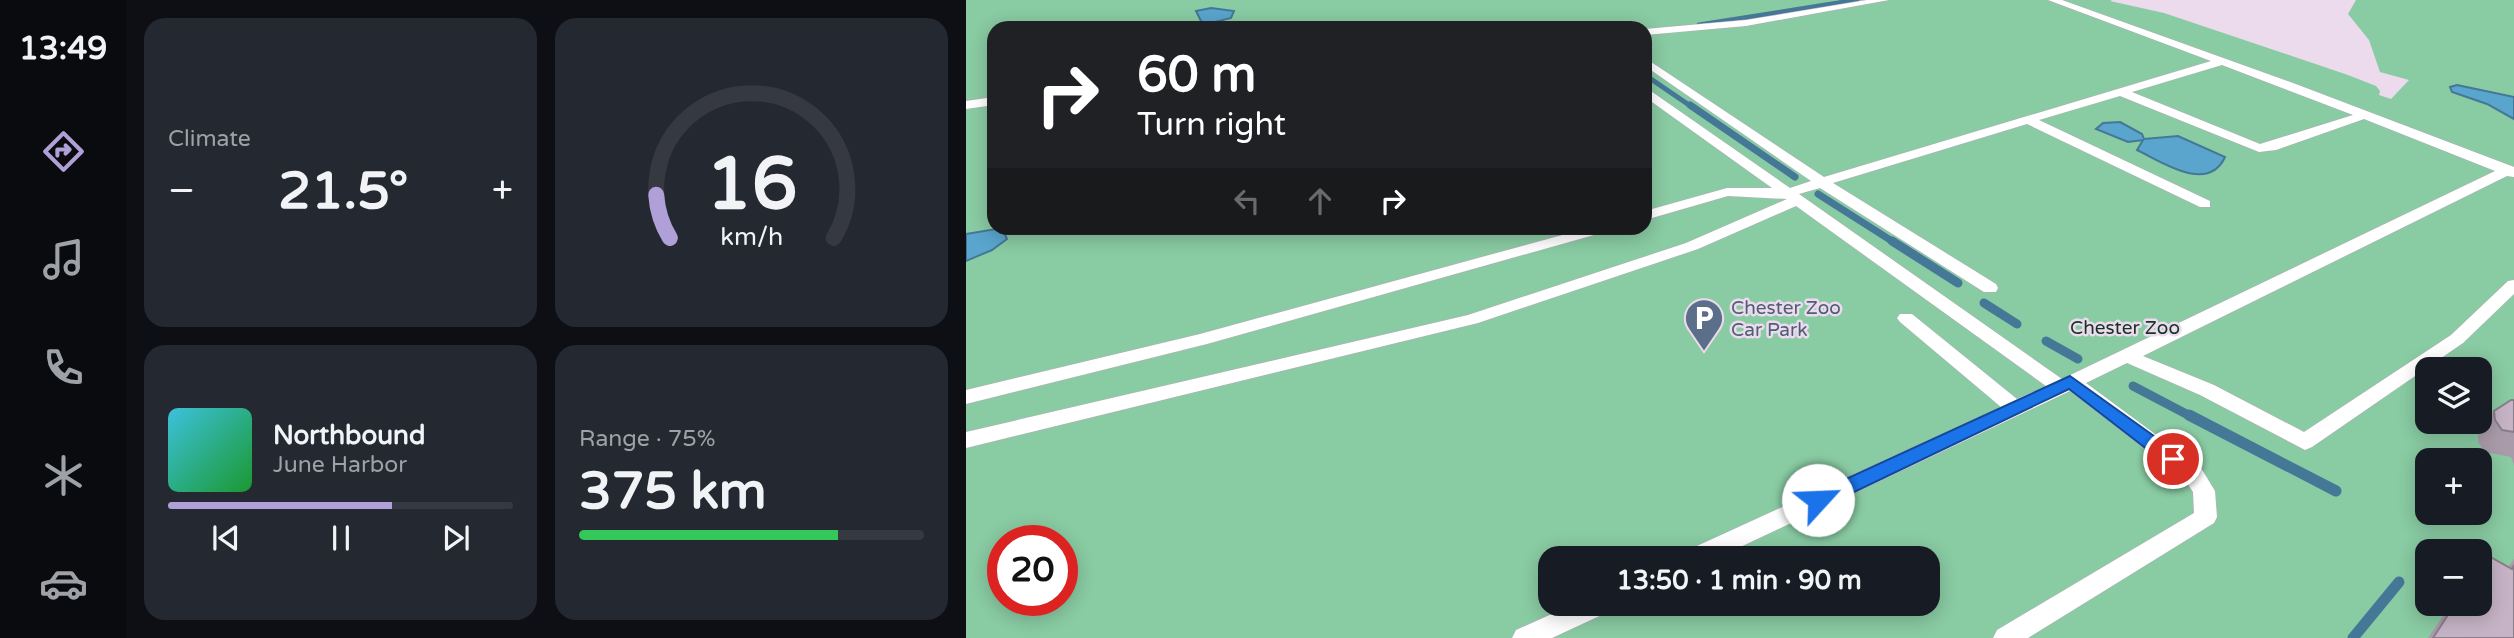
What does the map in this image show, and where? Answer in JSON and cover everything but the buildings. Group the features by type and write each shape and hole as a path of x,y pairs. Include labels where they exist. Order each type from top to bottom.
{"lane":[{"path":"1652,31 1746,23 1884,0"},
{"path":"2053,0 2364,114 2511,172"},
{"path":"966,440 1472,319 1692,246 1821,182 2222,61"},
{"path":"1652,66 1821,182 1990,288"},
{"path":"2121,92 2259,148 2271,147 2364,114"},
{"path":"1652,96 1792,197 2193,474 2204,491 2206,517 2006,638"},
{"path":"966,105 987,102"},
{"path":"2028,120 2205,204"},
{"path":"1719,546 2127,356 2511,172"},
{"path":"1652,214 1727,192 1792,197"},
{"path":"966,397 1201,340 1578,235"},
{"path":"2127,356 2207,390 2305,442 2457,339 2514,285"},
{"path":"1906,318 2014,407"},
{"path":"1525,638 1572,616"}],"green space":[{"name":"Chester Zoo","path":"966,0 2112,0 2110,1 2164,13 2348,75 2376,86 2380,91 2379,95 2391,99 2409,80 2380,72 2369,40 2348,14 2356,0 2514,0 2514,638 966,638"}],"water":[{"path":"1211,8 1234,11 1231,18 1201,21 1196,11"},
{"path":"2457,85 2514,97 2514,119 2487,104 2452,92 2450,87"},
{"path":"2120,122 2142,134 2144,139 2178,136 2225,157 2217,168 2208,173 2184,172 2137,150 2143,140 2128,142 2096,129 2103,123"},
{"path":"987,230 987,235 1005,235 1007,239 992,250 966,261 966,234"}],"waterway":[{"path":"1699,25 1857,0"},
{"path":"1652,80 1692,107"},
{"path":"1690,105 1795,177"},
{"path":"1818,194 1895,243"},
{"path":"1892,241 1958,283"},
{"path":"1984,303 2017,324"},
{"path":"2046,341 2078,359"},
{"path":"2133,386 2192,417"},
{"path":"2189,415 2336,491"},
{"path":"2353,638 2399,582"}],"place":[{"name":"Chester Zoo Car Park","path":"1704,352"}],"route":[{"path":"1818,500 2070,382 2173,459"}]}
